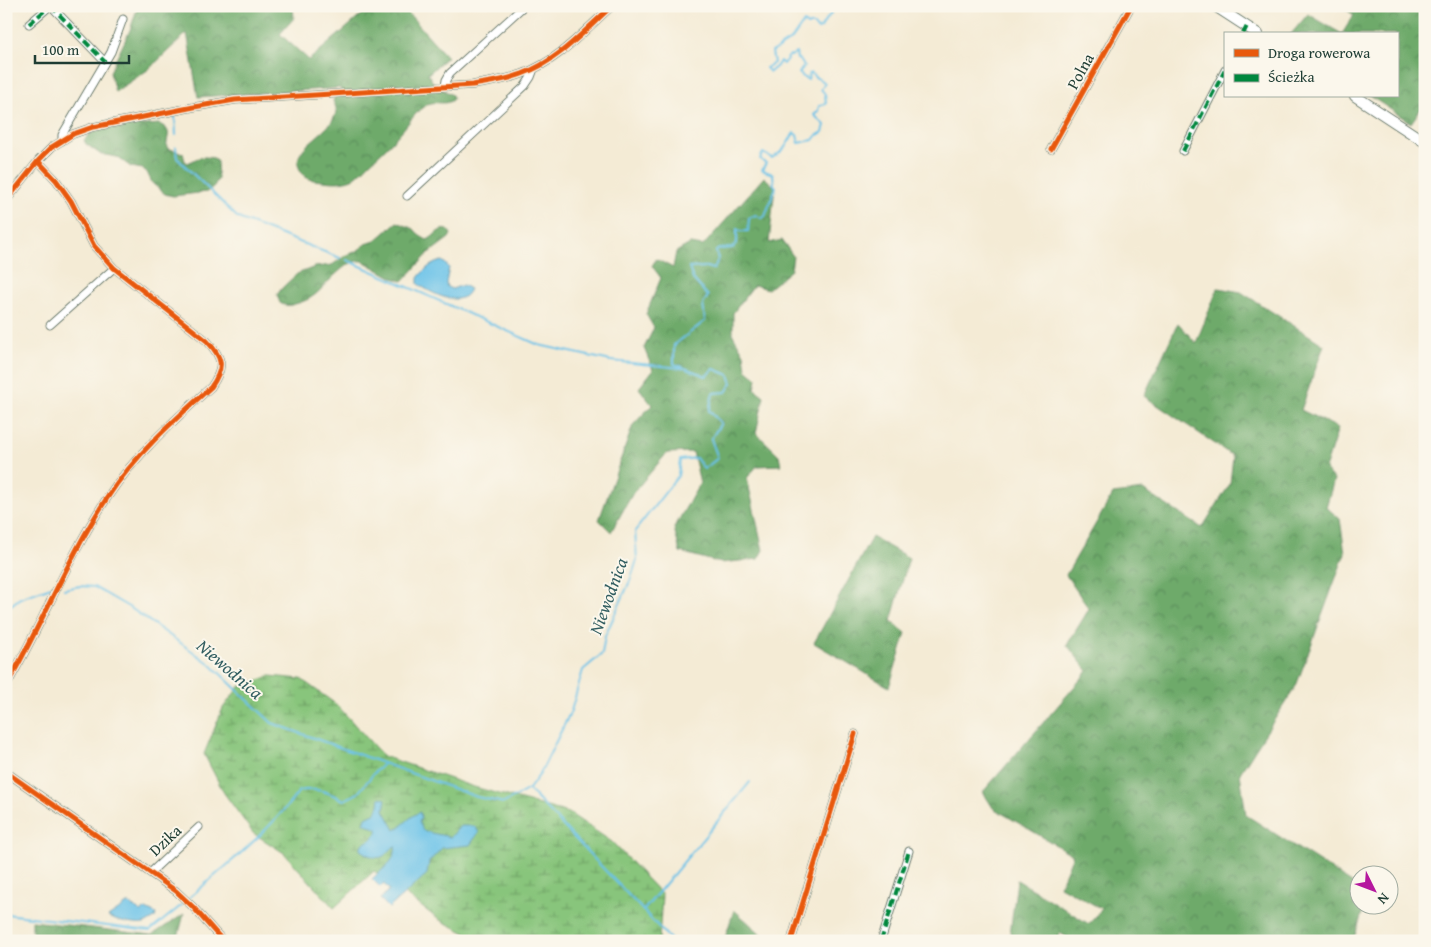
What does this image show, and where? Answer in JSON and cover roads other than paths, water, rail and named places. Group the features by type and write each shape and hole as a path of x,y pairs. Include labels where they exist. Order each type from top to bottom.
{"street":[{"path":"29,24 50,6 105,62"},
{"path":"445,86 450,73 524,6"},
{"path":"6,201 38,161 52,148 73,134 93,127 235,100 499,81 534,69 549,60 612,6"},
{"name":"Polna","path":"1051,149 1131,6"},
{"path":"1215,6 1245,30"},
{"path":"62,141 62,135 111,52 123,19"},
{"path":"407,196 524,86 534,69"},
{"path":"1183,151 1224,72"},
{"path":"1358,98 1425,142"},
{"path":"6,686 24,656 92,520 107,497 138,457 211,386 218,376 221,367 221,360 207,341 114,268 94,246 71,201 56,180 38,161"},
{"path":"50,325 114,268"},
{"path":"791,941 855,734"},
{"path":"6,772 181,896 216,931 223,941"},
{"name":"Dzika","path":"150,873 199,826"},
{"path":"881,941 909,851"}],"water":[{"path":"442,261 449,268 447,287 452,289 463,285 470,289 466,295 460,298 446,298 430,292 418,284 418,278 425,270 434,263"},
{"path":"380,797 386,799 384,810 395,830 420,812 419,822 423,830 431,833 451,837 460,826 474,826 479,832 470,845 442,848 429,862 427,874 389,908 380,899 389,890 384,884 380,887 372,879 394,856 395,846 383,856 376,858 360,850 362,844 372,839 377,833 377,829 364,823 366,817 376,812"},
{"path":"127,904 141,912 146,909 156,914 155,918 145,924 136,924 108,917"}],"waterway":[{"name":"Niewodnica","path":"64,589 80,586 94,587 132,609 209,663 272,723 477,797 504,803 529,789 540,774 571,711 583,670 602,654 605,636 630,581 637,560 635,531 678,476 680,460 696,458 704,469 718,458 711,439 721,423 709,411 713,393 726,392 732,383 729,375 714,369 706,376 674,364 674,345 705,321 703,304 708,296 693,279 689,268 706,267 714,269 718,259 716,251 733,248 737,242 737,229 748,231 749,218 756,215 761,218 765,216 776,187 773,174 762,170 766,163 760,159 763,153 772,158 777,155 794,133 797,135 799,143 813,140 823,132 825,125 814,115 818,111 819,106 826,104 825,94 821,89 825,83 811,73 808,80 799,73 804,66 797,59 796,53 790,55 783,64 780,61 770,72 766,68 774,63 772,52 792,39 804,22 807,25 814,25 817,29 821,28 832,12 833,6"},
{"path":"175,116 176,135"},
{"path":"176,147 177,158 238,218 340,258"},
{"path":"347,260 539,345 611,361 682,368"},
{"name":"Niewodnica","path":"6,609 20,598 51,587"},
{"path":"190,897 261,834 299,791 322,791 344,800 358,793 383,764"},
{"path":"643,911 750,782"},
{"path":"529,790 672,941"},
{"path":"6,914 150,931 182,905"}]}
